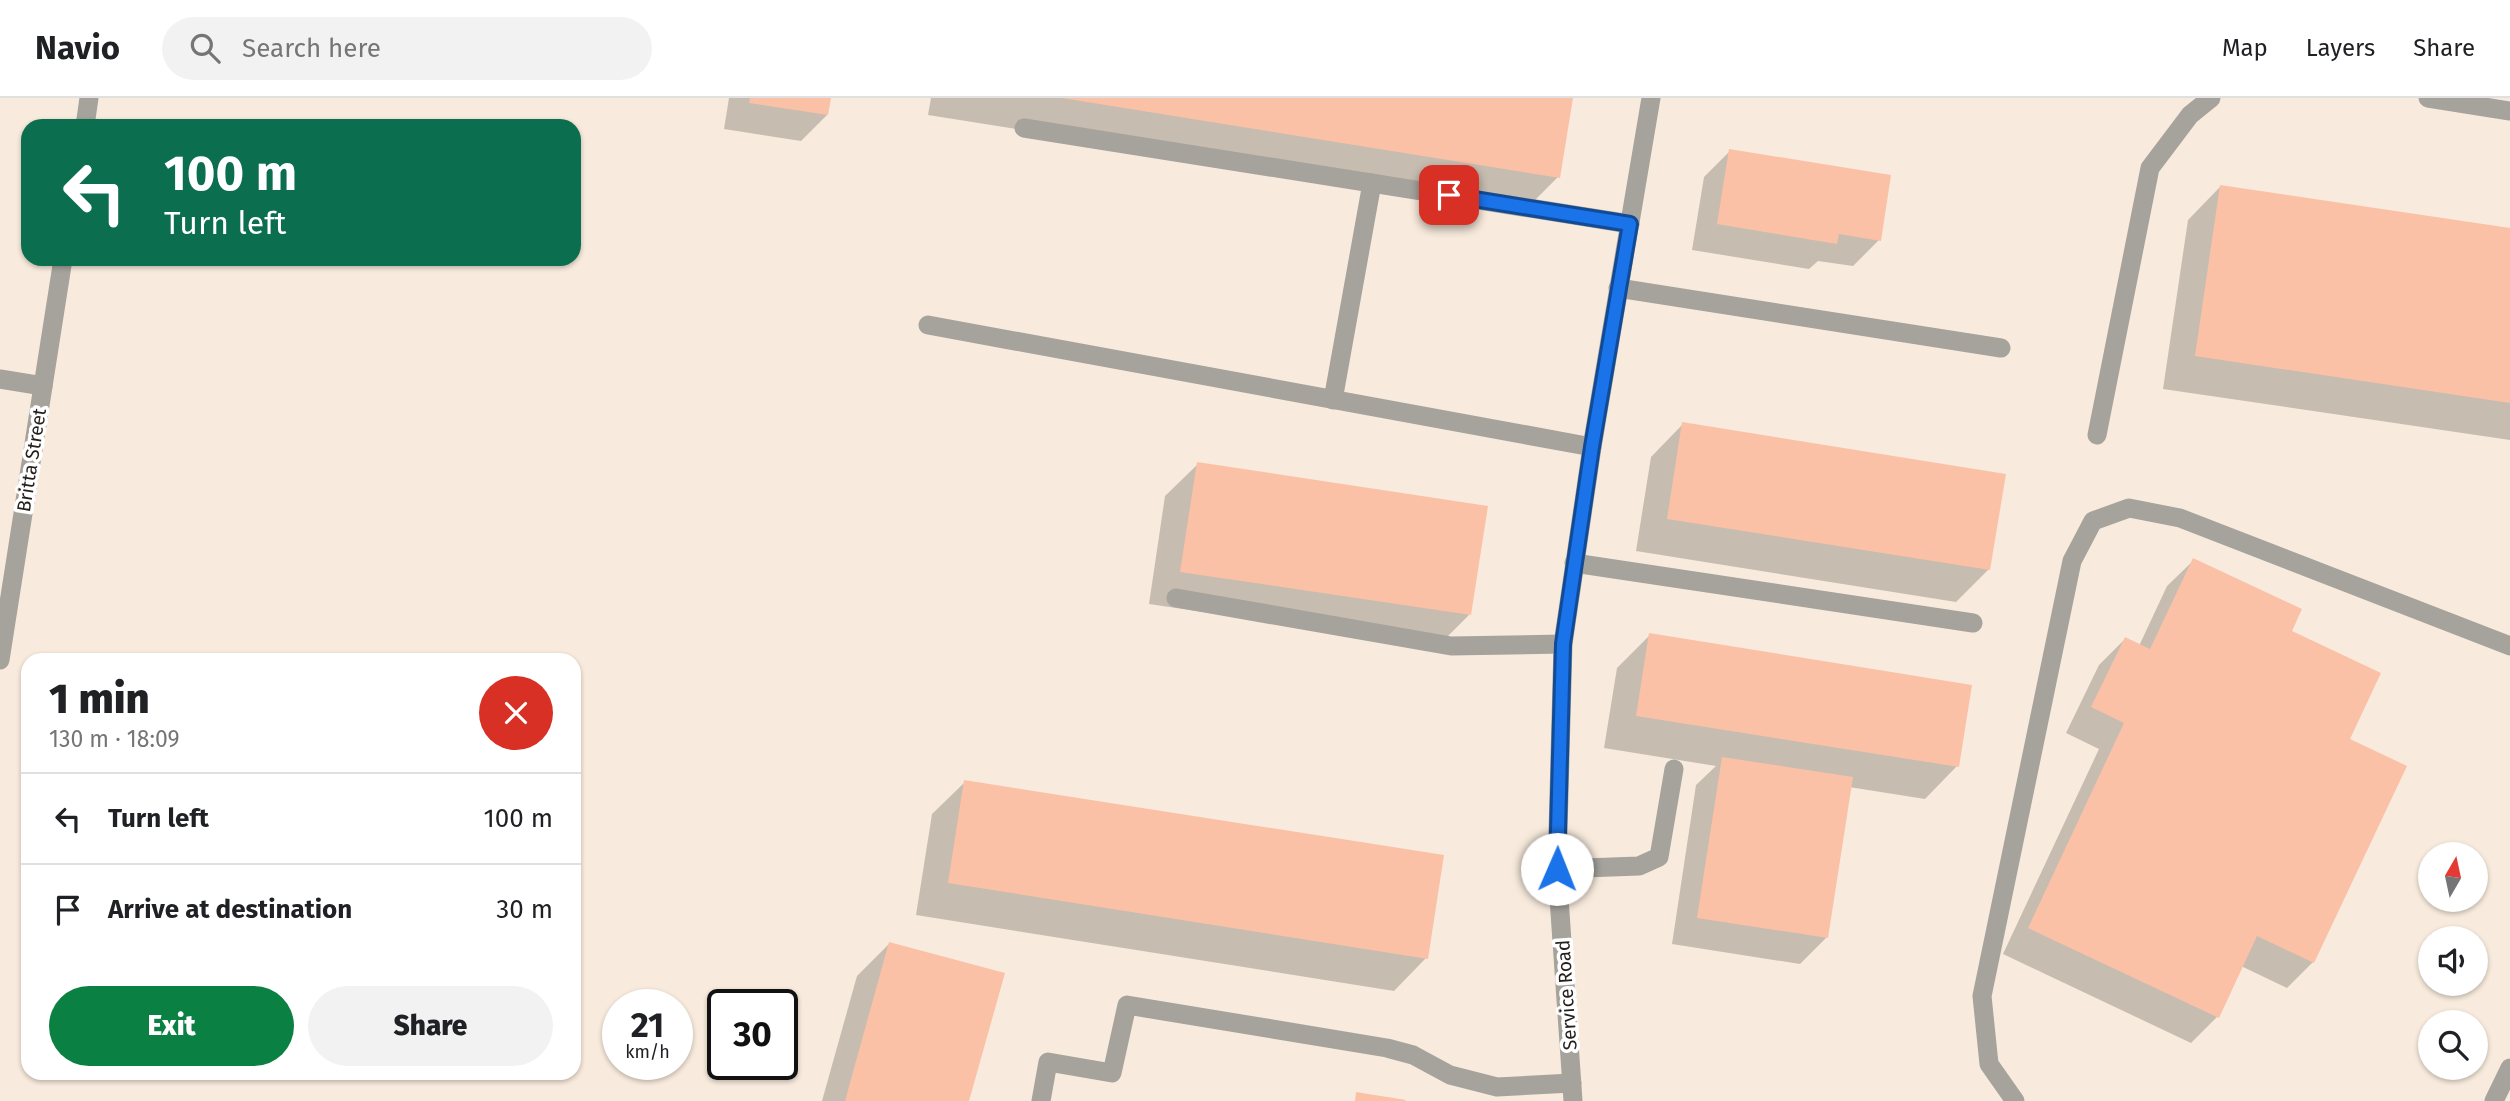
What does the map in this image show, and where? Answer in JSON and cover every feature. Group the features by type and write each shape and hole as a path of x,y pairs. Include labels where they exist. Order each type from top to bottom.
{"street":[{"path":"86,119 89,98"},
{"name":"Service Road","path":"1572,1092 1557,869 1563,644 1592,447 1651,98"},
{"path":"2097,435 2150,168 2190,116 2211,98"},
{"path":"2428,98 2510,111"},
{"path":"1024,128 1630,224"},
{"path":"1333,400 1372,183"},
{"name":"Britta Street","path":"0,660 62,266"},
{"path":"1618,288 2001,348"},
{"path":"928,325 1592,447"},
{"path":"0,379 43,386"},
{"path":"2015,1101 1989,1064 1982,996 2072,561 2094,522 2129,508 2180,518 2510,646"},
{"path":"1574,563 1972,623"},
{"path":"1176,598 1451,646 1563,644"},
{"path":"1557,869 1639,866 1659,857 1674,769"},
{"path":"1041,1101 1048,1062 1112,1073 1127,1005 1387,1048 1413,1055 1450,1075 1497,1087 1572,1092"},
{"path":"2494,1101 2510,1068"}],"building":[{"path":"750,98 831,98 828,115 749,103"},
{"path":"1062,98 1573,98 1560,178"},
{"path":"1729,149 1891,175 1881,241 1839,234 1837,244 1717,224"},
{"path":"2220,185 2510,228 2510,403 2195,356"},
{"path":"1682,422 2006,474 1990,570 1667,519"},
{"path":"1197,462 1488,506 1471,615 1180,572"},
{"path":"2193,558 2302,609 2292,631 2381,673 2350,739 2407,766 2314,963 2257,936 2219,1018 2028,928 2124,723 2091,707 2125,637 2150,649"},
{"path":"1649,633 1972,685 1959,767 1636,716"},
{"path":"1722,757 1853,777 1828,938 1697,918"},
{"path":"964,780 1444,855 1428,959 948,883"},
{"path":"889,942 1005,973 969,1101 845,1101"},
{"path":"1356,1092 1406,1100 1355,1101"}],"route":[{"path":"1449,195 1630,224 1592,447 1563,644 1557,869"}]}
